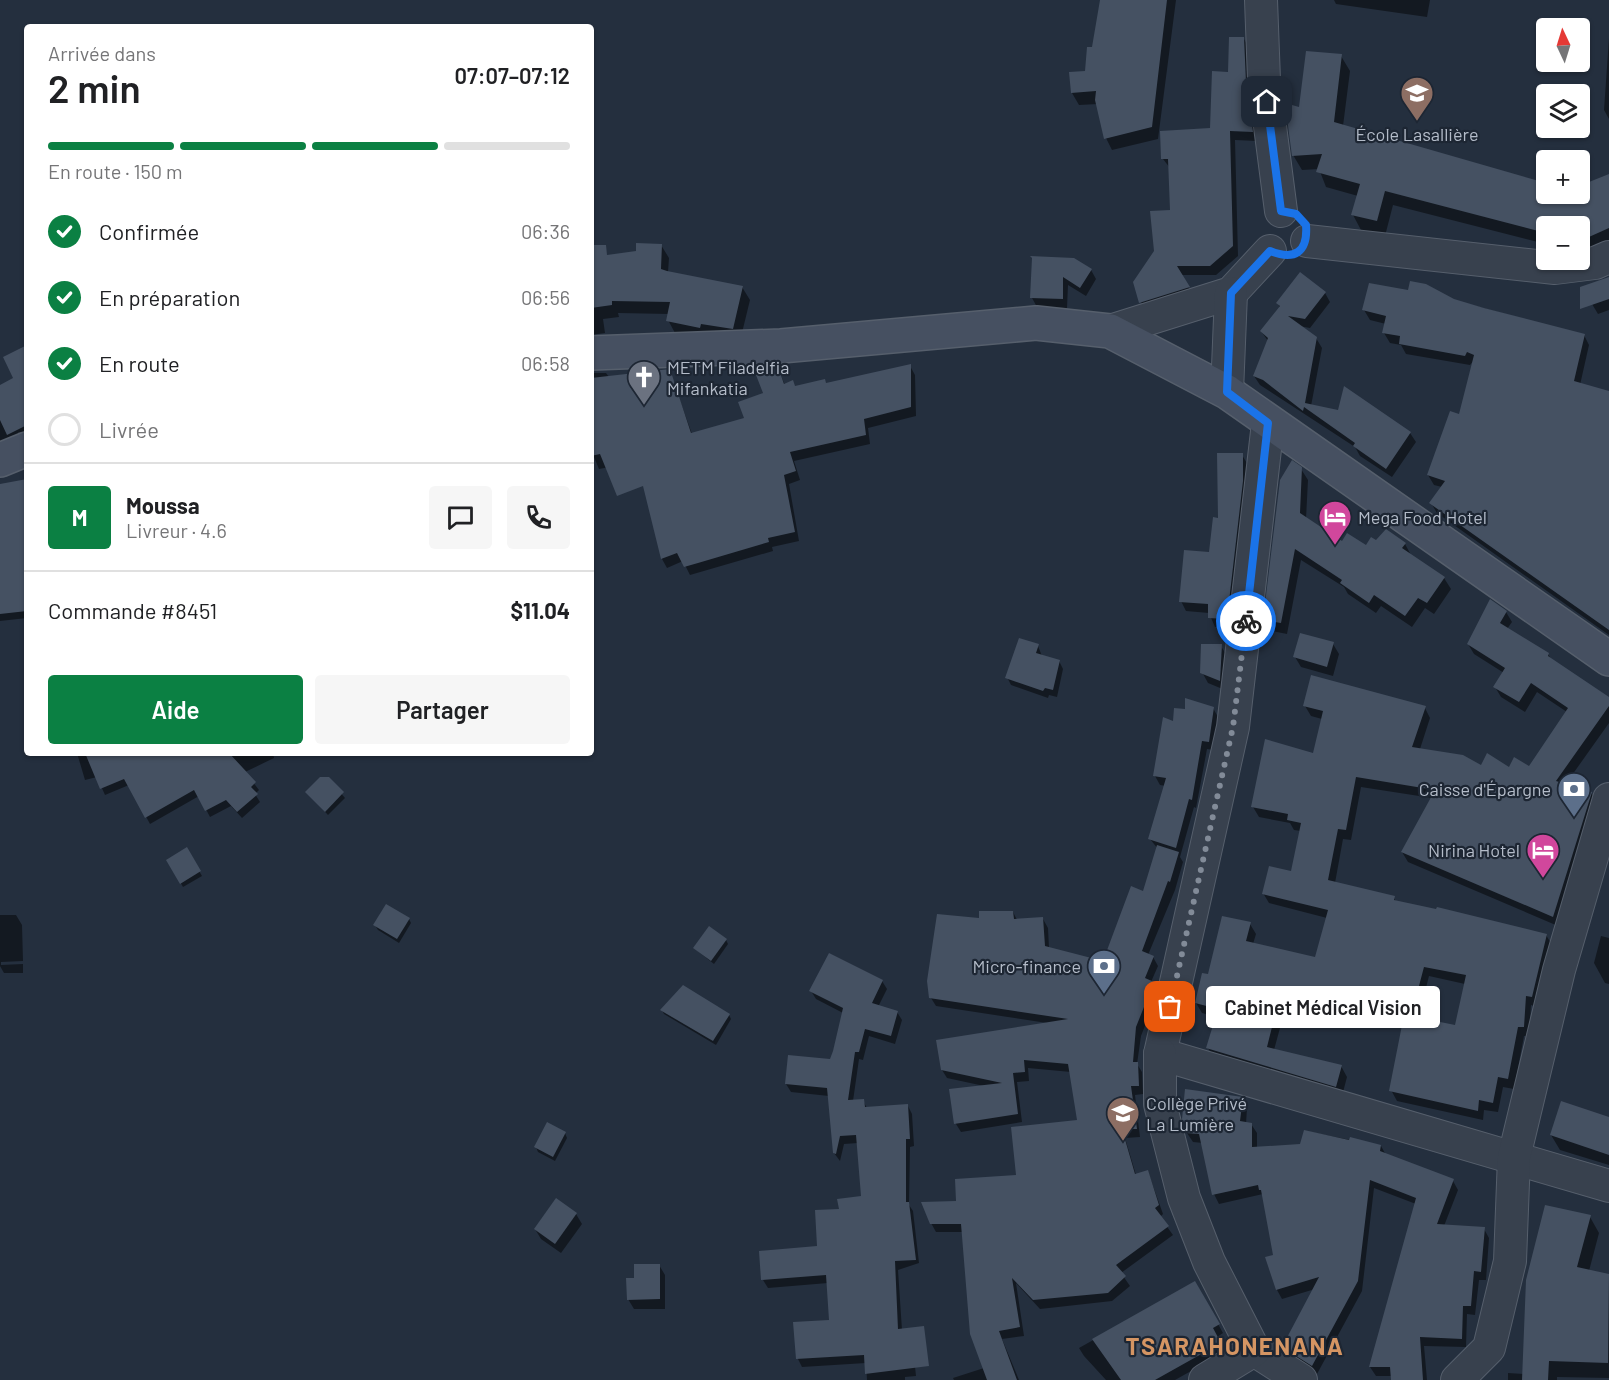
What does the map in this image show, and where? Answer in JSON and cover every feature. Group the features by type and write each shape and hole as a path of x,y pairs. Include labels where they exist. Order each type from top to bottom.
{"main road":[{"path":"594,353 781,346 1036,323 1110,331 1227,392 1268,423 1609,659"},
{"path":"0,460 24,449"}],"street":[{"path":"1261,0 1264,80 1281,211"},
{"path":"1281,211 1296,214 1306,225 1307,241 1298,253 1283,257 1270,251 1262,236 1266,220 1281,211"},
{"path":"1307,241 1555,268 1595,263 1609,257"},
{"path":"1110,331 1231,293 1270,251"},
{"path":"1227,392 1231,293"},
{"path":"1268,423 1233,727 1160,1053 1160,1104 1184,1198 1209,1262 1254,1350 1300,1380"},
{"path":"1457,1380 1489,1348 1510,1261 1514,1157 1559,970 1609,799"},
{"path":"1160,1053 1609,1186"},
{"path":"1205,1380 1254,1350"}],"building":[{"path":"1100,0 1167,0 1152,127 1104,139 1095,100 1096,91 1071,93 1069,72 1085,71 1087,47 1092,47"},
{"path":"1229,37 1244,37 1246,82 1253,132 1230,131 1233,246 1210,266 1177,266 1190,287 1139,303 1133,282 1154,251 1150,211 1170,210 1168,159 1161,159 1160,131 1210,128 1212,71 1228,72"},
{"path":"1306,51 1342,54 1334,122 1536,180 1536,204 1590,204 1590,182 1609,174 1609,228 1590,237 1590,216 1536,216 1536,230 1385,191 1377,221 1351,215 1360,184 1316,172 1322,154 1292,156 1285,103 1299,107"},
{"path":"636,243 662,244 661,269 743,286 733,329 701,324 700,328 666,321 670,302 612,301 612,305 594,308 594,245 606,245 607,255 636,251"},
{"path":"1030,256 1074,258 1092,269 1080,288 1063,277 1063,299 1030,298 1032,258"},
{"path":"1300,272 1326,292 1305,319 1288,316 1317,337 1305,403 1338,410 1344,386 1411,432 1386,469 1353,446 1355,443 1304,407 1303,411 1263,380 1253,376 1268,338 1260,331 1280,306 1276,303"},
{"path":"1609,277 1609,299 1580,309 1580,287"},
{"path":"1410,281 1426,284 1454,299 1585,334 1574,381 1609,391 1609,630 1429,503 1445,481 1427,475 1450,411 1459,414 1474,355 1467,352 1465,356 1399,344 1400,336 1382,333 1386,316 1362,310 1369,283 1408,290"},
{"path":"24,346 24,426 7,435 0,420 0,385 13,378 3,357"},
{"path":"911,364 911,407 864,419 866,435 790,452 796,471 784,475 795,532 768,538 769,542 684,567 677,553 661,559 643,486 617,496 600,454 594,455 594,378 670,369 691,433 744,418 738,402 763,393 756,375 778,367 784,384 793,380 795,386 825,379 826,383"},
{"path":"1217,453 1243,453 1243,481 1227,619 1208,618 1208,604 1179,602 1184,550 1209,552 1213,517 1218,518"},
{"path":"1292,460 1302,467 1300,513 1342,541 1347,533 1366,545 1371,537 1376,540 1386,529 1406,543 1402,548 1445,577 1427,603 1418,598 1405,616 1374,595 1369,603 1340,583 1342,580 1295,549 1281,623 1263,620 1280,480"},
{"path":"24,480 24,611 0,614 0,484"},
{"path":"1490,599 1507,611 1500,623 1549,653 1548,656 1609,697 1609,706 1556,781 1592,792 1553,917 1401,852 1435,790 1356,777 1346,830 1338,829 1328,880 1395,896 1394,900 1436,909 1437,907 1547,934 1532,997 1526,996 1524,1027 1518,1027 1508,1079 1498,1077 1493,1103 1479,1100 1478,1111 1389,1091 1404,1015 1299,989 1294,1011 1277,1007 1267,1047 1342,1065 1336,1087 1206,1048 1218,1009 1195,1003 1202,973 1208,974 1222,916 1251,922 1246,941 1315,957 1328,910 1262,894 1269,866 1291,871 1301,823 1287,820 1288,814 1251,807 1265,739 1313,753 1323,711 1303,706 1311,675 1426,706 1412,747 1463,755 1481,765 1487,753 1509,767 1514,757 1529,766 1568,708 1531,683 1519,702 1493,687 1505,668 1467,644","holes":["1424,967 1466,975 1455,1025 1411,1016"]},
{"path":"1300,633 1334,642 1327,667 1293,657"},
{"path":"1019,638 1039,644 1036,653 1060,660 1053,690 1045,688 1043,691 1005,678"},
{"path":"1201,644 1222,644 1220,681 1200,673"},
{"path":"1185,698 1214,707 1209,742 1202,741 1192,800 1189,799 1176,848 1148,839 1166,778 1153,776 1163,717 1173,721 1174,708 1185,709"},
{"path":"86,756 232,756 256,782 251,787 258,794 237,812 226,800 205,811 194,790 145,818 124,779 100,789"},
{"path":"320,777 329,777 344,792 325,812 305,792"},
{"path":"1157,845 1179,852 1170,882 1168,881 1142,951 1154,956 1145,978 1154,982 1136,1027 1133,1062 1138,1062 1139,1086 1131,1086 1137,1129 1122,1129 1135,1174 1148,1170 1159,1205 1155,1208 1169,1226 1116,1265 1126,1276 1108,1293 1033,1300 1012,1278 1020,1327 999,1331 1017,1380 987,1380 970,1334 961,1224 930,1224 921,1202 956,1201 955,1179 1016,1175 1011,1127 1077,1120 1068,1064 1024,1060 1025,1072 1013,1073 1018,1114 954,1124 949,1089 1002,1083 941,1070 936,1040 1068,1019 929,998 927,981 937,914 979,918 979,911 1013,911 1014,919 1043,917 1045,946 1103,961 1131,886 1143,891"},
{"path":"187,847 201,871 180,884 166,860"},
{"path":"386,904 410,918 397,939 373,925"},
{"path":"709,926 727,939 711,961 693,948"},
{"path":"829,953 883,980 872,1003 898,1011 891,1036 865,1029 859,1052 855,1052 848,1100 864,1099 865,1107 908,1104 910,1139 906,1139 906,1202 909,1202 916,1260 895,1261 898,1329 924,1326 929,1366 865,1374 864,1355 796,1359 793,1322 829,1320 826,1275 761,1280 759,1251 817,1246 815,1210 839,1209 837,1199 861,1196 856,1135 840,1136 836,1154 833,1153 827,1088 785,1084 788,1055 830,1059 833,1051 843,1008 809,991"},
{"path":"683,985 730,1014 713,1041 660,1010"},
{"path":"1185,1089 1243,1097 1240,1121 1252,1123 1252,1147 1300,1144 1304,1130 1349,1140 1350,1137 1381,1145 1380,1151 1454,1179 1437,1224 1485,1227 1481,1272 1474,1271 1471,1306 1463,1306 1462,1339 1420,1337 1423,1380 1391,1380 1390,1367 1369,1367 1416,1198 1370,1180 1358,1281 1312,1366 1282,1347 1319,1277 1276,1290 1265,1257 1273,1255 1261,1190 1258,1185 1212,1195 1199,1134 1186,1133 1182,1119"},
{"path":"1561,1101 1609,1117 1609,1155 1550,1135"},
{"path":"547,1122 566,1132 553,1157 534,1147"},
{"path":"556,1198 577,1213 555,1244 534,1229"},
{"path":"1545,1205 1591,1215 1577,1267 1609,1274 1608,1363 1549,1361 1548,1380 1522,1380 1526,1280"},
{"path":"634,1264 660,1264 660,1299 627,1300 626,1278 634,1278"},
{"path":"1195,1281 1220,1324 1213,1328 1221,1343 1155,1380 1121,1380 1092,1339"}],"way so far":[{"path":"1170,1007 1233,727 1246,621"}],"place":[{"name":"École Lasallière","path":"1417,122"},
{"name":"METM Filadelfia Mifankatia","path":"644,406"},
{"name":"Mega Food Hotel","path":"1335,546"},
{"name":"Caisse d'Épargne","path":"1574,818"},
{"name":"Nirina Hotel","path":"1543,879"},
{"name":"Micro-finance","path":"1104,995"},
{"name":"Cabinet Médical Vision","path":"1170,1007"},
{"name":"Collège Privé La Lumière","path":"1123,1142"}],"district":[{"name":"TSARAHONENANA","path":"1235,1345"}],"route":[{"path":"1246,621 1268,423 1227,392 1231,293 1270,251 1283,257 1298,253 1307,241 1306,225 1296,214 1281,211 1267,102"}]}
